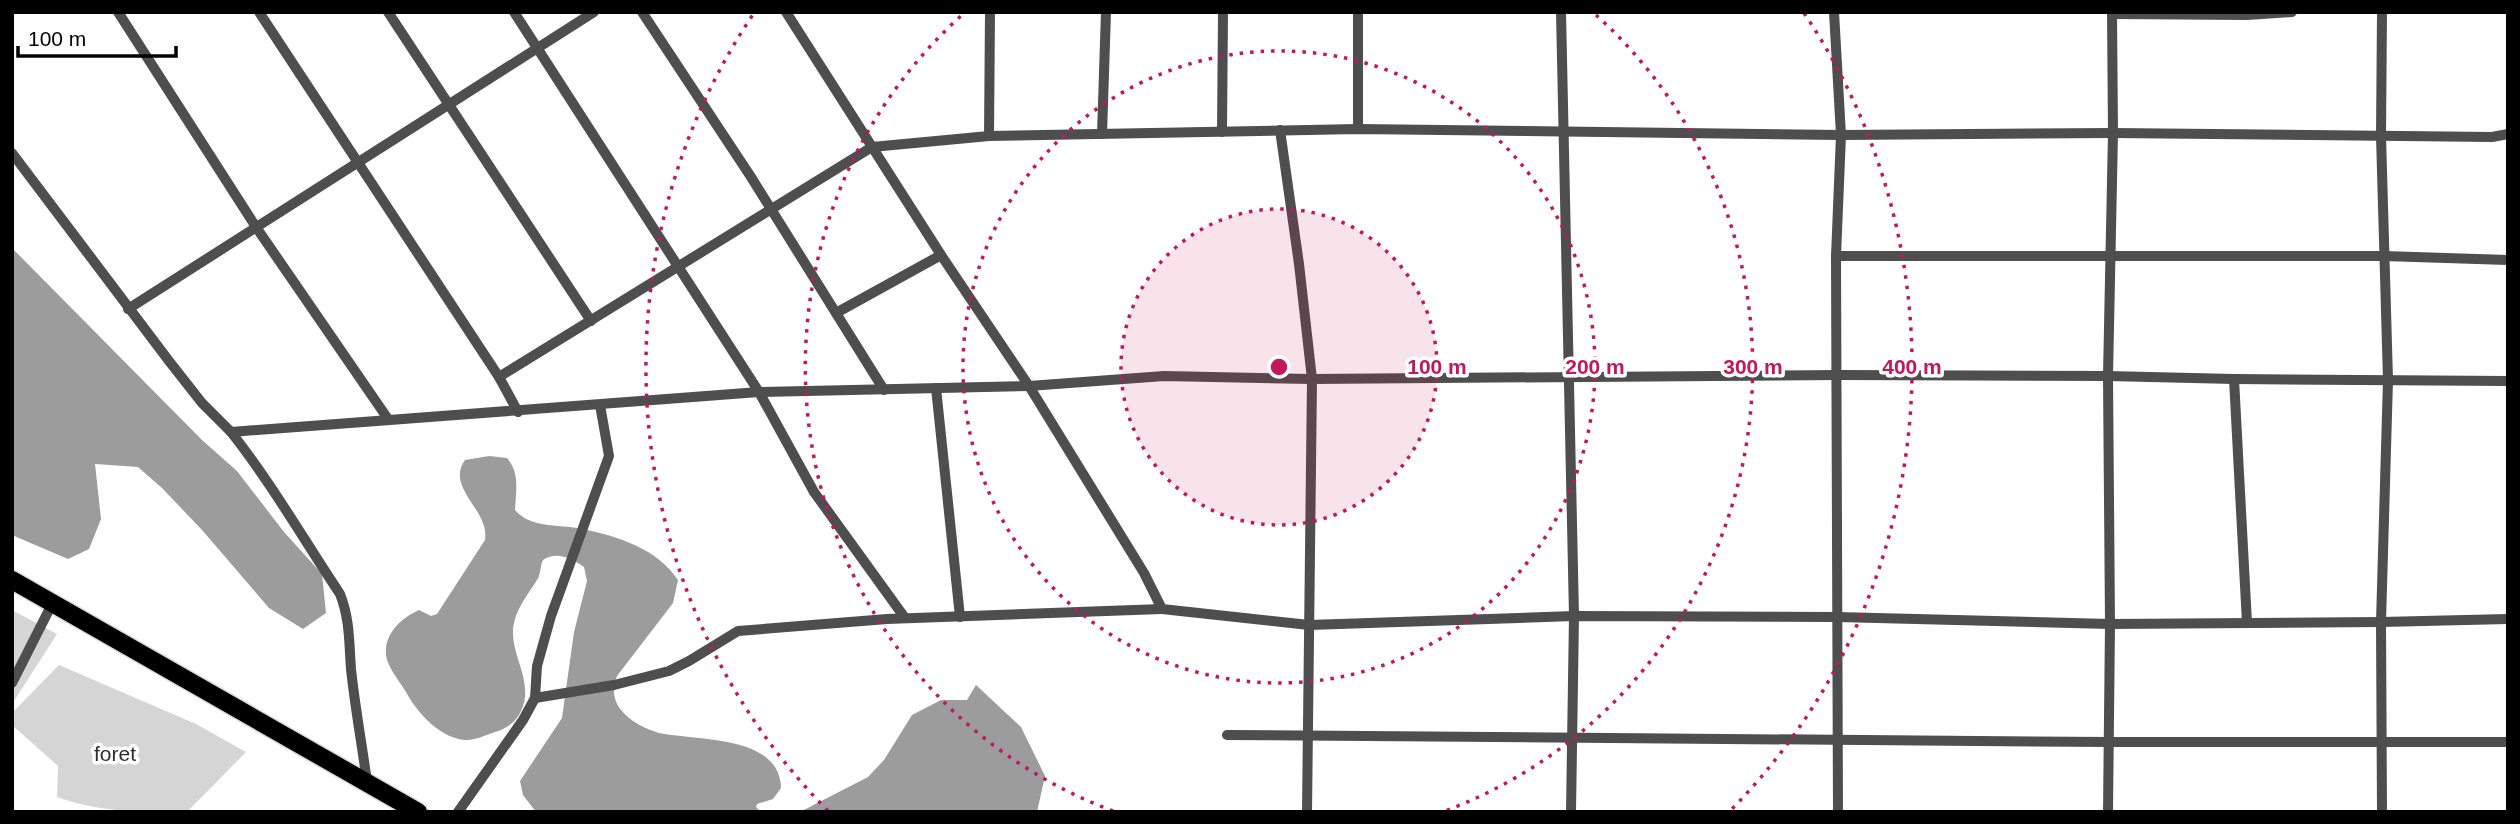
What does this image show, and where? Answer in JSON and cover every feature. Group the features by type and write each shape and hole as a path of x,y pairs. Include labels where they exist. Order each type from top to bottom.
{"highway":[{"path":"12,580 418,812"}],"street":[{"path":"118,12 256,227 388,419"},
{"path":"259,12 360,163 519,412"},
{"path":"388,12 591,321"},
{"path":"514,12 759,392 814,492 905,618"},
{"path":"128,309 594,12"},
{"path":"642,12 884,390"},
{"path":"786,12 941,256 1029,386 1144,573 1162,609"},
{"path":"989,136 990,12"},
{"path":"1102,134 1106,12"},
{"path":"1222,132 1223,12"},
{"path":"1358,12 1358,129"},
{"path":"1561,12 1574,616 1571,812"},
{"path":"1834,12 1841,135 1836,256 1838,812"},
{"path":"2108,812 2108,376 2113,133 2112,13 2247,15 2292,12"},
{"path":"2382,12 2381,136 2388,380 2381,622 2382,812"},
{"path":"499,377 872,147 989,136 1358,129 1841,135 2113,133 2492,137 2508,134"},
{"path":"1280,130 1312,379 1307,812"},
{"path":"12,153 128,309 202,403 231,432 277,496 340,594 349,631 351,669 367,782"},
{"path":"836,313 941,256"},
{"path":"1836,256 2384,256 2508,260"},
{"path":"231,432 759,392 1029,386 1164,376 1312,379 2108,376 2508,381"},
{"path":"2234,379 2247,624"},
{"path":"936,388 960,617"},
{"path":"458,812 523,720 534,698 537,666 547,626 609,456 600,405"},
{"path":"12,683 52,604"},
{"path":"534,698 614,685 668,671 689,662 738,631 905,618 1162,609 1309,625 1574,616 1837,617 2110,624 2508,618"},
{"path":"1227,735 2109,743 2508,742"}],"green space":[{"path":"12,610 57,634 12,704"},
{"name":"foret","path":"59,665 196,724 246,752 187,812 106,809 57,797 58,766 12,725 12,713"}],"shaded area":[{"path":"12,248 202,440 237,471 284,532 322,574 326,613 303,629 269,608 202,530 138,467 95,464 101,519 89,549 68,559 12,535"},
{"path":"489,456 507,458 511,464 516,482 515,510 522,516 537,523 583,529 623,540 648,552 670,569 678,580 673,603 617,676 614,686 615,699 634,722 659,733 733,743 767,758 777,770 781,788 773,799 757,804 756,807 761,812 536,812 523,795 520,781 562,718 574,632 587,581 584,567 564,557 553,556 543,560 538,578 515,618 514,643 525,691 521,711 513,722 501,730 476,739 458,739 431,724 417,708 389,664 386,655 388,640 400,622 412,613 419,610 431,616 437,614 485,540 485,529 464,490 460,470 465,460"},
{"path":"976,685 1021,727 1045,776 1037,812 800,812 868,777 884,760 912,715 941,700 967,700"}]}
